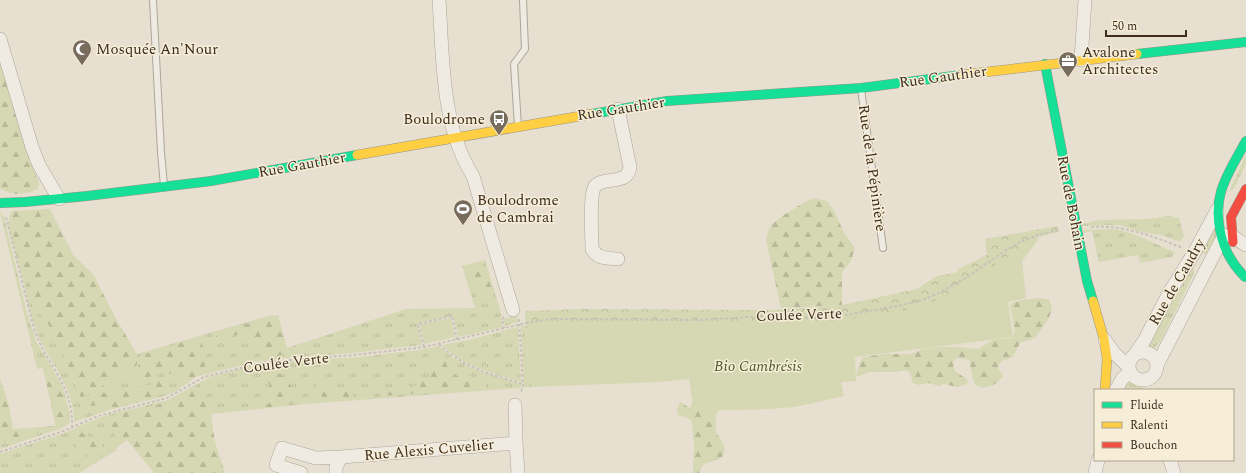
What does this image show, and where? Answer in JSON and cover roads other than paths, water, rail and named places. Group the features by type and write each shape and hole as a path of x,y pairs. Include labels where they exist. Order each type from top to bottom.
{"street":[{"path":"439,0 446,94 456,138 465,164 473,176 513,310"},
{"path":"1081,60 1085,0"},
{"path":"0,39 32,147 42,169 59,199"},
{"name":"Rue Gauthier","path":"1,202 59,199 232,178 667,101 861,88 1045,64 1246,42"},
{"name":"Rue de Bohain","path":"1045,64 1086,281 1104,339 1107,359 1105,389"},
{"path":"618,109 630,172 626,176 612,181 599,183 595,187 592,198 592,249 594,253 601,257 618,259"},
{"name":"Rue de Caudry","path":"1135,354 1144,342 1168,293 1194,253 1217,210 1218,197 1246,140"},
{"name":"Rue de Caudry","path":"1157,365 1204,270 1227,237 1232,214 1246,189"},
{"name":"Rue de Caudry","path":"1217,210 1227,237"},
{"path":"1235,262 1246,246 1227,237 1225,251 1246,278"},
{"name":"Rue de Caudry","path":"1204,270 1235,262"},
{"name":"Rue de Bohain","path":"1104,339 1129,369"},
{"path":"1117,389 1129,369 1129,360 1135,354 1141,351 1148,352 1154,356 1157,365 1155,373 1148,385 1142,380 1136,378 1129,369"},
{"name":"Rue Alexis Cuvelier","path":"515,405 518,473"},
{"name":"Rue Alexis Cuvelier","path":"301,473 276,465 282,448 316,458 516,443"},
{"path":"336,473 336,467 341,457"},
{"path":"1095,473 1098,461"},
{"path":"1170,461 1174,473"}],"lane":[{"path":"153,0 164,187"},
{"path":"518,127 514,64 525,49 523,0"},
{"name":"Rue de la Pépinière","path":"861,88 883,248"}],"place":[{"name":"Mosquée An'Nour","path":"82,66"},
{"name":"Avalone Architectes","path":"1068,78"},
{"name":"Boulodrome","path":"499,136"},
{"name":"Boulodrome de Cambrai","path":"463,226"}],"park label":[{"name":"Bio Cambrésis","path":"758,366"}]}
